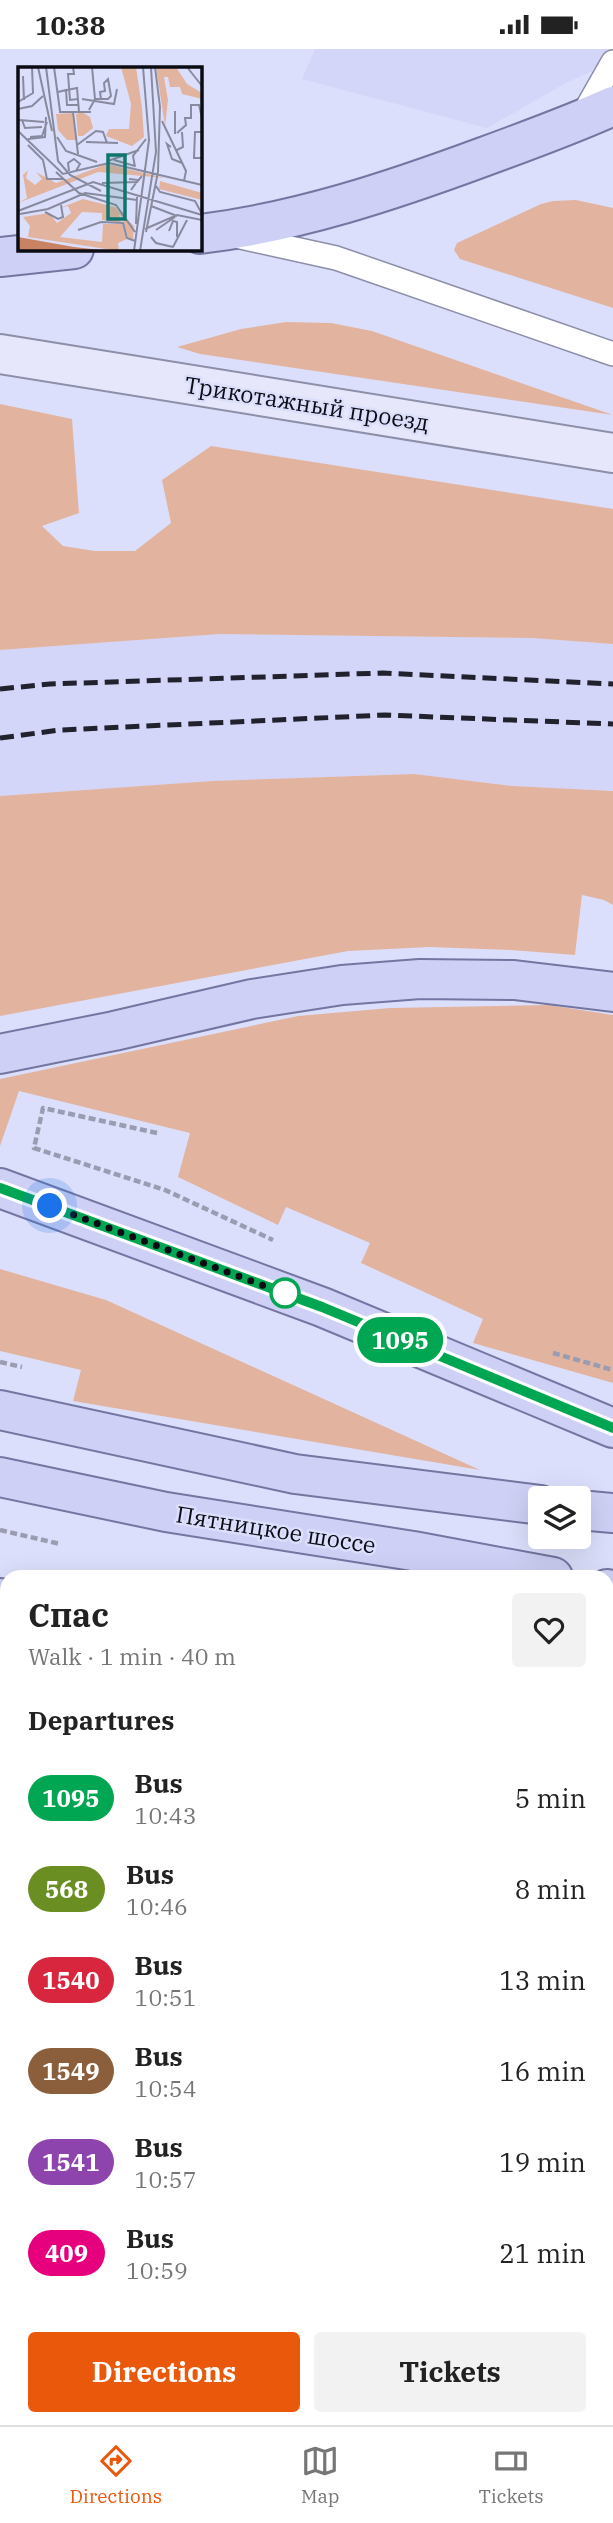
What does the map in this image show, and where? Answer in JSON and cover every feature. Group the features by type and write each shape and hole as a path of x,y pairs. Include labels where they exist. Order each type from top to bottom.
{"main road":[{"path":"207,233 274,221 359,200 596,114"},
{"path":"0,257 65,250"},
{"name":"Трикотажный проезд","path":"0,354 613,453"},
{"path":"0,1053 114,1031 252,999 342,985 420,979 514,980 604,991"},
{"path":"0,1188 322,1307 613,1428"},
{"path":"0,1410 295,1474 528,1503"},
{"name":"Пятницкое шоссе","path":"0,1477 166,1512 515,1570"},
{"path":"591,1511 613,1513"}],"lane":[{"path":"596,114 613,62"},
{"path":"207,233 336,258 613,355"}],"path":[{"path":"34,1149 43,1108 158,1132"},
{"path":"0,1530 60,1544"}],"shaded area":[{"path":"315,49 613,49 613,61 564,84 487,128 302,79"},
{"path":"576,200 613,208 613,308 460,259 454,250 457,243 541,204"},
{"path":"286,322 331,323 372,331 613,415 200,354 177,347 241,329"},
{"path":"0,404 72,419 79,513 42,526 63,546 95,551 135,551 171,523 162,480 211,446 613,509 613,644 532,638 220,634 0,650"},
{"path":"220,634 532,638 613,644 613,791 513,786 414,774 212,781 0,796 0,650"},
{"path":"414,774 513,786 613,791 613,905 582,895 575,955 429,947 348,951 0,1016 0,796 212,781"},
{"path":"549,1005 613,1015 613,1383 473,1343 483,1319 361,1263 370,1243 286,1207 278,1225 178,1177 190,1133 19,1091 0,1146 0,1079 298,1016 390,1008"},
{"path":"0,1269 106,1300 480,1470 73,1401 81,1370 0,1351"}],"railway":[{"path":"0,689 50,684 383,673 613,684"},
{"path":"0,738 60,730 385,715 613,724"}],"bus line":[{"name":"1095","path":"0,1188 322,1307 613,1428"}],"route":[{"path":"50,1206 297,1298 285,1293"}]}
